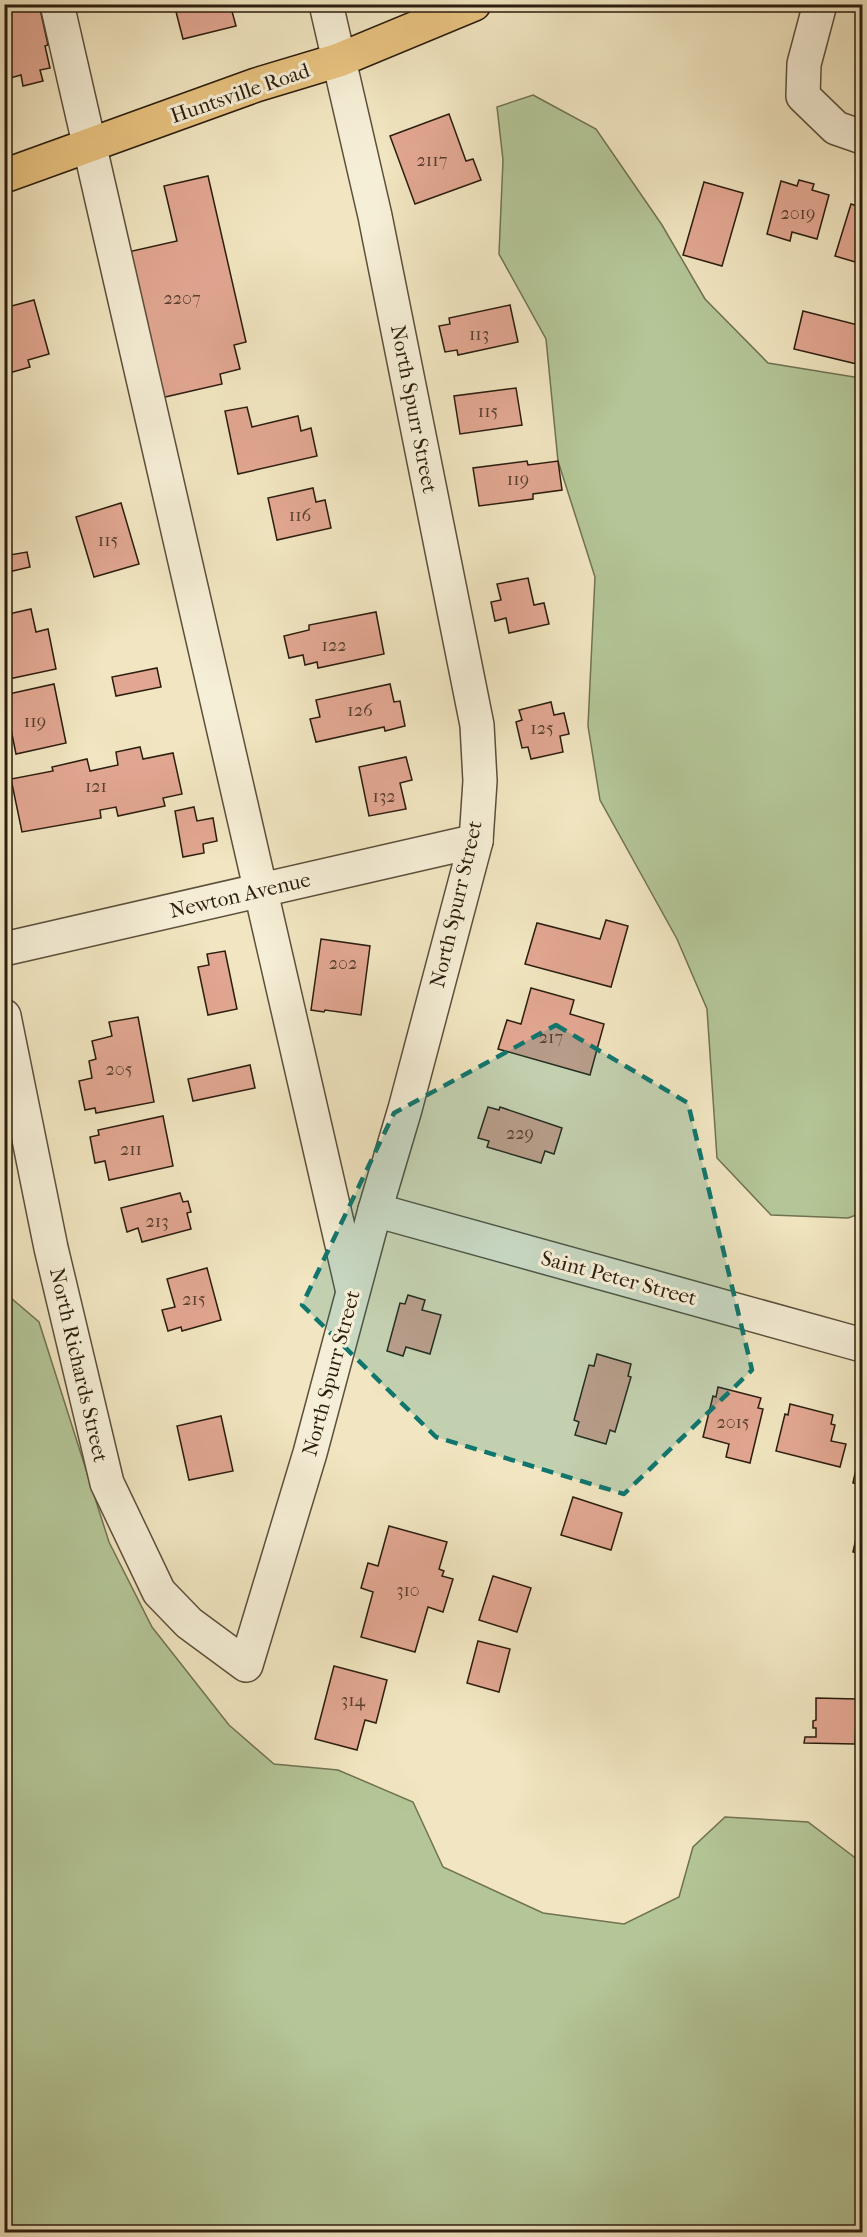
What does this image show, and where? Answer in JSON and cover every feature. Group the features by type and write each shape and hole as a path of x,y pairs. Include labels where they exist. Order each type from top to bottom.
{"main road":[{"name":"Huntsville Road","path":"4,176 90,147 256,85 339,60 474,4"}],"street":[{"path":"57,4 353,1293"},
{"name":"North Spurr Street","path":"246,1665 310,1453 476,841 480,781 477,725 375,216 326,4"},
{"path":"820,4 804,64 803,96 836,128 862,137"},
{"name":"Newton Avenue","path":"4,949 476,841"},
{"name":"North Richards Street","path":"4,1016 51,1248 107,1483 159,1592 189,1623 246,1665"},
{"name":"Saint Peter Street","path":"375,1210 862,1345"}],"highlighted area":[{"path":"556,1025 688,1103 752,1370 624,1494 436,1437 302,1305 394,1113"}],"green space":[{"path":"533,95 596,129 662,225 705,299 768,363 854,377 862,372 862,1213 848,1218 771,1215 717,1158 707,1009 677,939 600,800 588,726 595,577 558,461 546,339 499,254 503,160 497,107"},
{"path":"4,1292 39,1322 109,1542 152,1627 229,1725 274,1764 338,1770 413,1802 443,1867 543,1913 624,1924 679,1897 693,1847 725,1817 808,1822 862,1863 862,2232 5,2232"}],"building":[{"path":"4,4 39,4 48,45 45,46 50,68 40,70 43,81 23,86 21,75 10,78 11,83 4,84"},
{"path":"174,4 230,4 236,26 183,39"},
{"path":"449,114 466,161 473,159 481,180 415,204 390,136"},
{"path":"208,176 246,342 234,345 240,369 220,374 222,384 152,400 119,254 177,241 164,186"},
{"path":"799,180 814,184 812,190 829,195 817,239 792,232 790,241 767,234 781,181 797,186"},
{"path":"704,182 743,193 722,266 683,255"},
{"path":"862,200 862,264 835,256 851,204 860,207"},
{"path":"34,300 49,354 28,360 30,367 6,374 4,308"},
{"path":"510,305 518,342 458,355 457,350 445,352 439,326 450,324 449,318"},
{"path":"803,311 862,326 861,365 794,349"},
{"path":"516,388 522,425 460,434 454,396"},
{"path":"247,407 252,427 298,416 301,431 311,428 317,456 238,474 225,411"},
{"path":"527,461 528,465 558,461 562,490 533,494 533,499 479,506 473,468"},
{"path":"313,488 316,502 325,500 331,528 277,540 268,498"},
{"path":"121,503 139,564 94,577 76,517"},
{"path":"4,530 10,555 27,552 30,567 4,573"},
{"path":"528,578 534,605 544,603 549,624 509,633 506,618 495,621 491,602 501,600 497,584"},
{"path":"31,609 36,632 48,629 56,669 4,680 4,615"},
{"path":"376,612 384,654 318,668 317,662 305,665 303,655 289,658 284,636 309,630 309,625"},
{"path":"157,668 161,687 116,696 112,677"},
{"path":"54,684 66,743 16,754 4,695"},
{"path":"390,684 394,702 400,701 405,726 385,731 384,727 316,742 310,719 320,717 316,700"},
{"path":"551,702 554,715 564,713 569,734 560,736 563,752 531,759 528,747 522,748 516,722 522,720 519,710"},
{"path":"140,747 143,759 173,753 182,794 163,798 165,806 118,816 116,807 100,810 101,818 22,832 11,779 53,771 52,767 87,759 90,771 118,765 116,752"},
{"path":"406,757 412,780 400,783 406,809 369,816 359,767"},
{"path":"194,807 197,821 213,818 217,841 203,844 204,853 183,857 175,811"},
{"path":"606,920 628,926 611,987 525,964 537,923 600,939"},
{"path":"321,939 370,946 361,1015 311,1010"},
{"path":"225,951 237,1009 208,1015 198,967 209,965 207,954"},
{"path":"531,988 574,1000 570,1014 604,1024 590,1075 498,1049 507,1020 521,1024"},
{"path":"138,1017 154,1102 96,1113 95,1108 85,1110 79,1081 92,1078 89,1061 96,1059 92,1041 112,1036 109,1022"},
{"path":"250,1065 255,1088 193,1101 188,1079"},
{"path":"488,1107 499,1110 500,1107 562,1128 554,1154 545,1151 541,1163 487,1147 489,1141 478,1138"},
{"path":"163,1116 173,1166 109,1180 105,1161 95,1163 90,1137 99,1135 98,1130"},
{"path":"180,1193 183,1202 188,1201 191,1212 187,1213 191,1229 142,1242 138,1228 127,1232 121,1208"},
{"path":"207,1268 221,1320 182,1331 181,1327 168,1331 162,1310 175,1307 167,1279"},
{"path":"408,1295 425,1300 422,1310 441,1315 430,1354 406,1347 403,1356 387,1351 400,1303 405,1304"},
{"path":"597,1354 631,1364 628,1376 631,1377 615,1432 610,1430 606,1444 575,1435 579,1422 574,1420 589,1365 594,1366"},
{"path":"718,1387 761,1398 758,1408 763,1409 750,1463 726,1457 729,1444 703,1437 713,1396 716,1397"},
{"path":"790,1404 833,1415 831,1424 835,1425 831,1441 846,1444 840,1467 776,1451 785,1414 788,1415"},
{"path":"221,1416 233,1471 189,1480 177,1426"},
{"path":"862,1442 862,1485 853,1483"},
{"path":"573,1497 622,1513 611,1550 561,1535"},
{"path":"862,1512 862,1554 853,1552"},
{"path":"389,1526 447,1542 439,1569 444,1571 442,1576 453,1579 443,1612 428,1607 415,1652 361,1637 373,1592 361,1588 368,1563 378,1566"},
{"path":"493,1576 531,1588 517,1632 479,1620"},
{"path":"478,1641 510,1649 499,1692 467,1683"},
{"path":"334,1666 387,1680 376,1723 365,1720 357,1750 315,1739"},
{"path":"816,1698 857,1699 855,1744 804,1743 805,1737 816,1737 813,1721 816,1720"}]}
